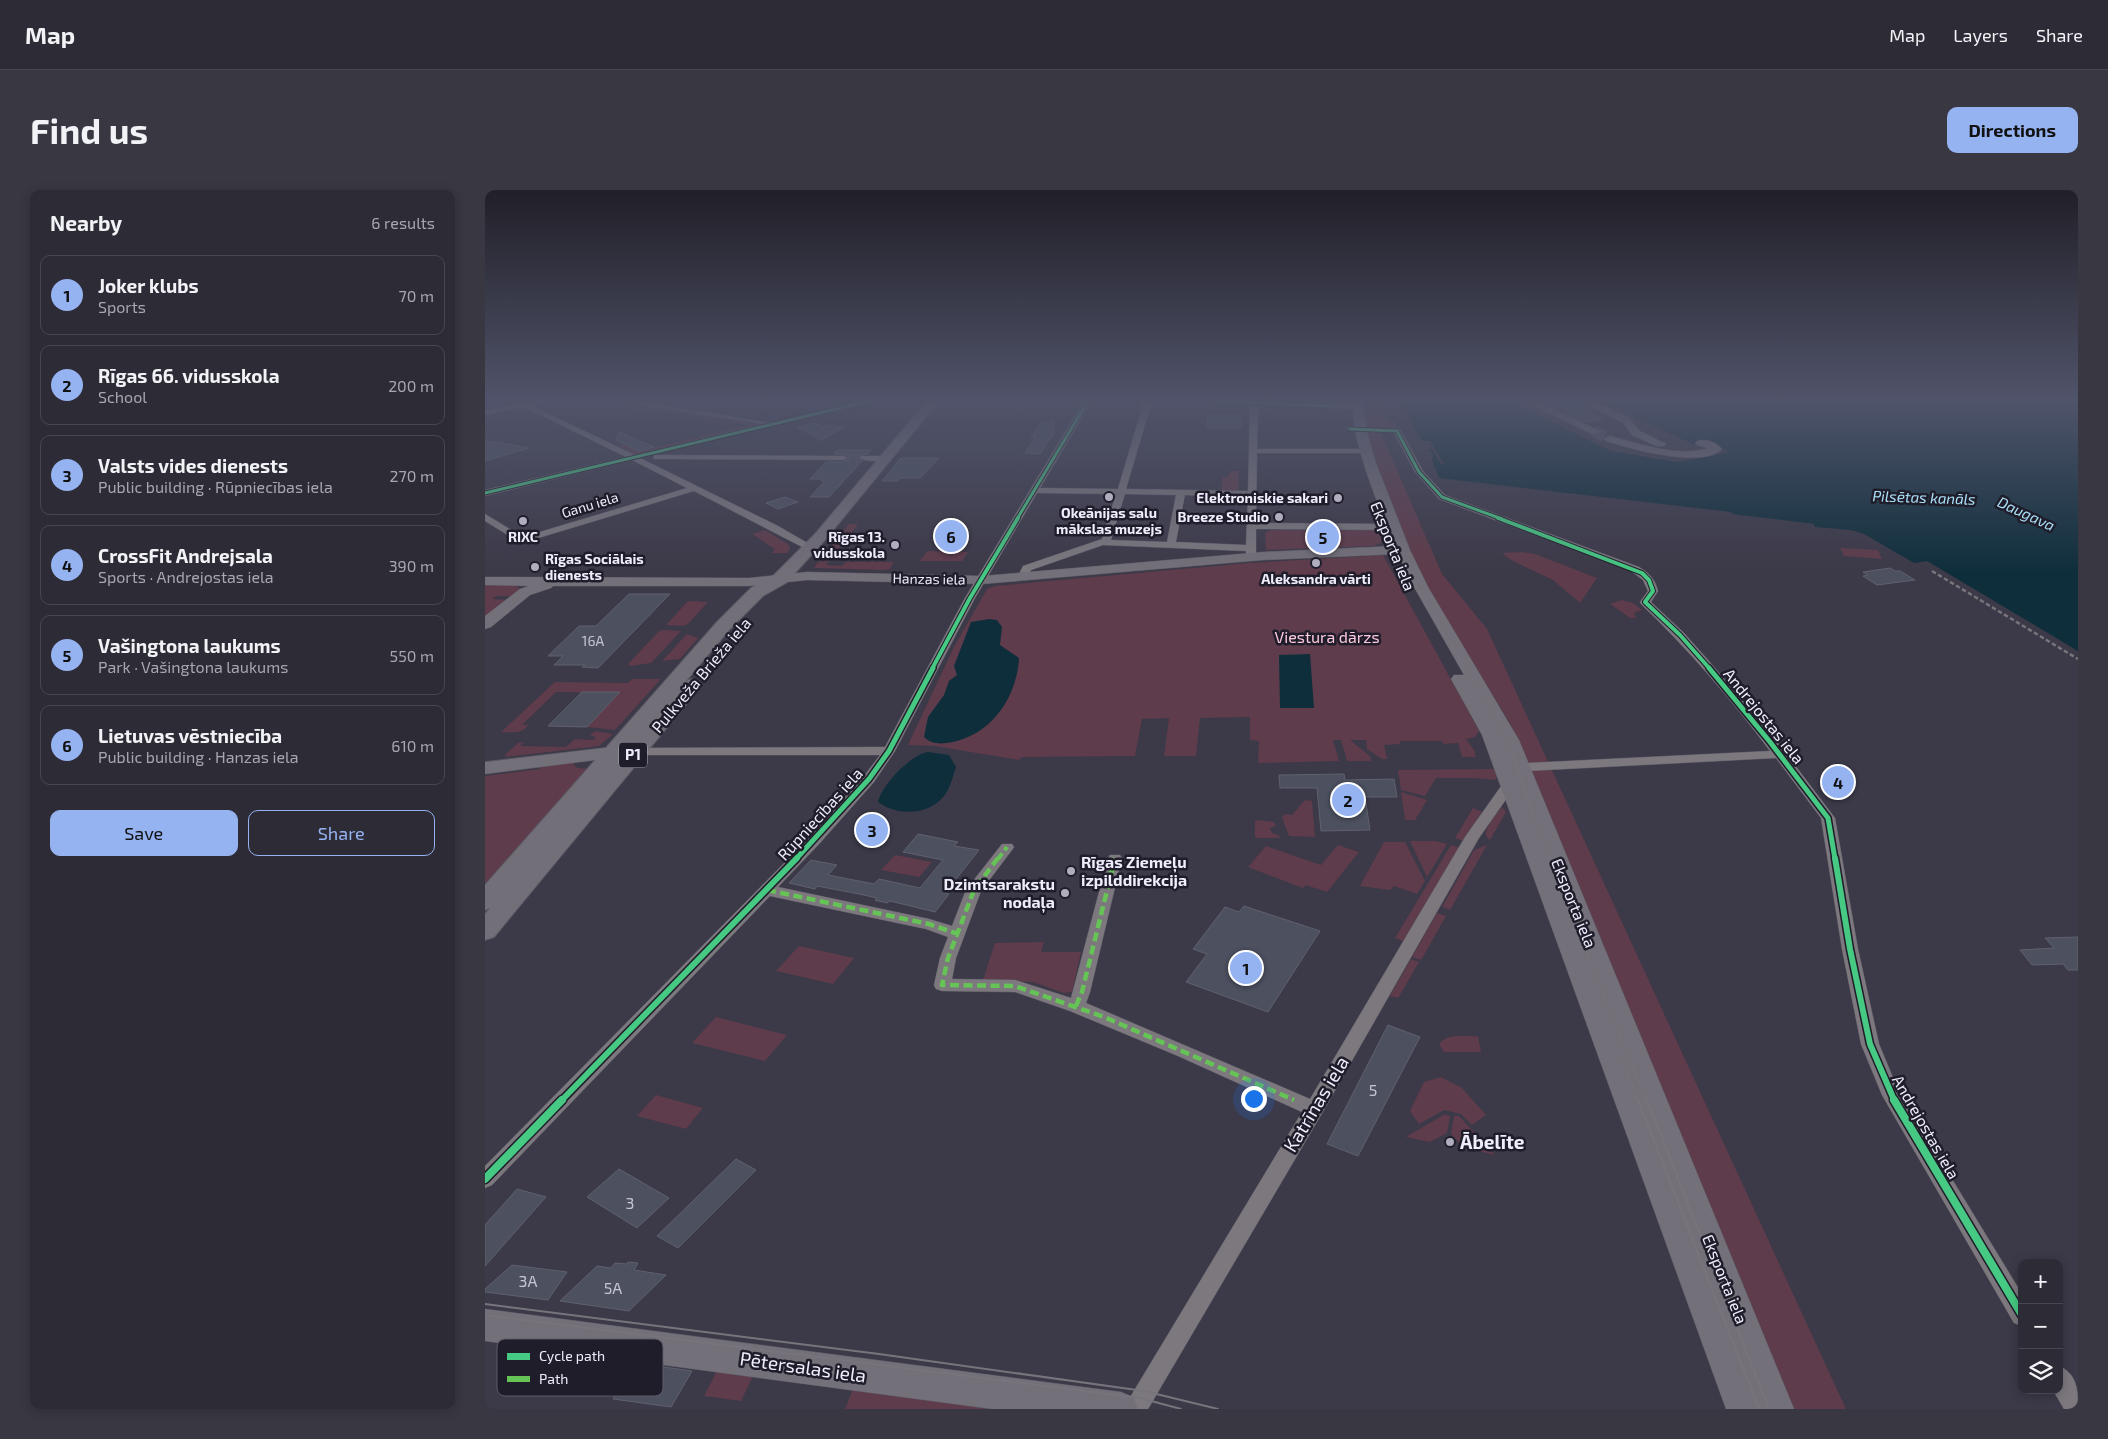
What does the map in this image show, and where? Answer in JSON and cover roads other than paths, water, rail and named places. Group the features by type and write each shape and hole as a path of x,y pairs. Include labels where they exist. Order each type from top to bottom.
{"main road":[{"name":"Pulkveža Brieža iela","path":"485,901 747,601 761,589 780,579 820,537 885,458"},
{"name":"Pulkveža Brieža iela","path":"485,931 748,619 775,593 780,579"}],"street":[{"path":"485,493 642,458"},
{"path":"832,458 843,458"},
{"path":"864,458 885,458"},
{"name":"Rūpniecības iela","path":"485,1179 767,890 855,796 889,751 982,580 1054,458"},
{"path":"1106,542 1131,458"},
{"path":"1028,577 1025,572 1027,568 1096,543 1171,545 1251,553 1253,458"},
{"name":"Eksporta iela","path":"1363,458 1397,550 1499,719 1518,788 1743,1409"},
{"name":"Andrejostas iela","path":"1411,458 1419,472 1442,497 1635,570 1646,576 1652,585 1653,591 1645,602 1681,635 1704,662 1828,818 1850,949 1875,1062 1891,1095 2018,1308"},
{"path":"636,459 775,528 808,548"},
{"name":"Ganu iela","path":"485,517 522,540 695,488"},
{"path":"1035,490 1251,494"},
{"path":"1171,545 1181,493"},
{"path":"1251,526 1388,527"},
{"name":"Hanzas iela","path":"485,581 749,582 807,576 982,580 1028,577 1251,553 1397,550"},
{"path":"512,581 521,584 526,589 525,592"},
{"path":"485,624 525,592 567,581"},
{"path":"485,768 637,750 889,751"},
{"path":"1518,788 1779,754"},
{"name":"Eksporta iela","path":"1518,788 1777,1409"},
{"name":"Katrīnas iela","path":"1135,1409 1314,1109 1472,837 1518,788"},
{"path":"1007,847 974,890 948,958 942,985 1015,986 1076,1006 1314,1109"},
{"path":"1076,1006 1082,992 1115,858"},
{"path":"767,890 929,924 958,934"},
{"name":"Pētersalas iela","path":"485,1325 591,1339"},
{"name":"Pētersalas iela","path":"663,1349 1121,1409"},
{"path":"2063,1385 2078,1409"}],"water":[{"path":"1652,458 1677,462 1699,458 2078,458 2078,651 1927,561 1914,563 1864,534 1851,530 1815,527 1814,524 1732,514 1731,512 1439,478 1432,459"},
{"path":"989,619 997,620 1002,627 1000,645 1019,658 1017,672 1008,700 990,722 967,738 953,742 934,743 924,737 928,717 944,695 949,681 957,675 954,666 971,622"},
{"path":"1310,654 1314,708 1280,708 1279,655"},
{"path":"928,752 949,755 956,767 950,786 937,803 921,810 903,812 886,807 878,802 885,787 905,765 921,754"}],"tunnel":[{"path":"843,458 864,458"}],"tram line":[{"path":"1365,458 1399,550 1416,587 1494,716 1508,743 1558,882 1647,1102"},
{"path":"1622,1059 1639,1102"},
{"path":"1638,1100 1759,1409"},
{"path":"1647,1100 1769,1409"},
{"path":"485,1304 879,1354 1144,1391 1218,1409"},
{"path":"485,1315 1140,1398 1181,1409"}],"railway":[{"path":"1932,571 2078,659"}],"place":[{"name":"Okeānijas salu mākslas muzejs","path":"1109,497"},
{"name":"Elektroniskie sakari","path":"1338,498"},
{"name":"Breeze Studio","path":"1279,517"},
{"name":"RIXC","path":"523,521"},
{"name":"Lietuvas vēstniecība","path":"951,536"},
{"name":"Vašingtona laukums","path":"1323,537"},
{"name":"Rīgas 13. vidusskola","path":"895,545"},
{"name":"Aleksandra vārti","path":"1316,563"},
{"name":"Rīgas Sociālais dienests","path":"535,567"},
{"name":"CrossFit Andrejsala","path":"1838,782"},
{"name":"Rīgas 66. vidusskola","path":"1348,800"},
{"name":"Valsts vides dienests","path":"872,830"},
{"name":"Rīgas Ziemeļu izpilddirekcija","path":"1071,871"},
{"name":"Dzimtsarakstu nodaļa","path":"1065,893"},
{"name":"Joker klubs","path":"1246,968"},
{"name":"Ābelīte","path":"1450,1142"}],"water label":[{"name":"Pilsētas kanāls","path":"1924,498"},
{"name":"Daugava","path":"2026,514"}],"park label":[{"name":"Viestura dārzs","path":"1327,637"}]}
